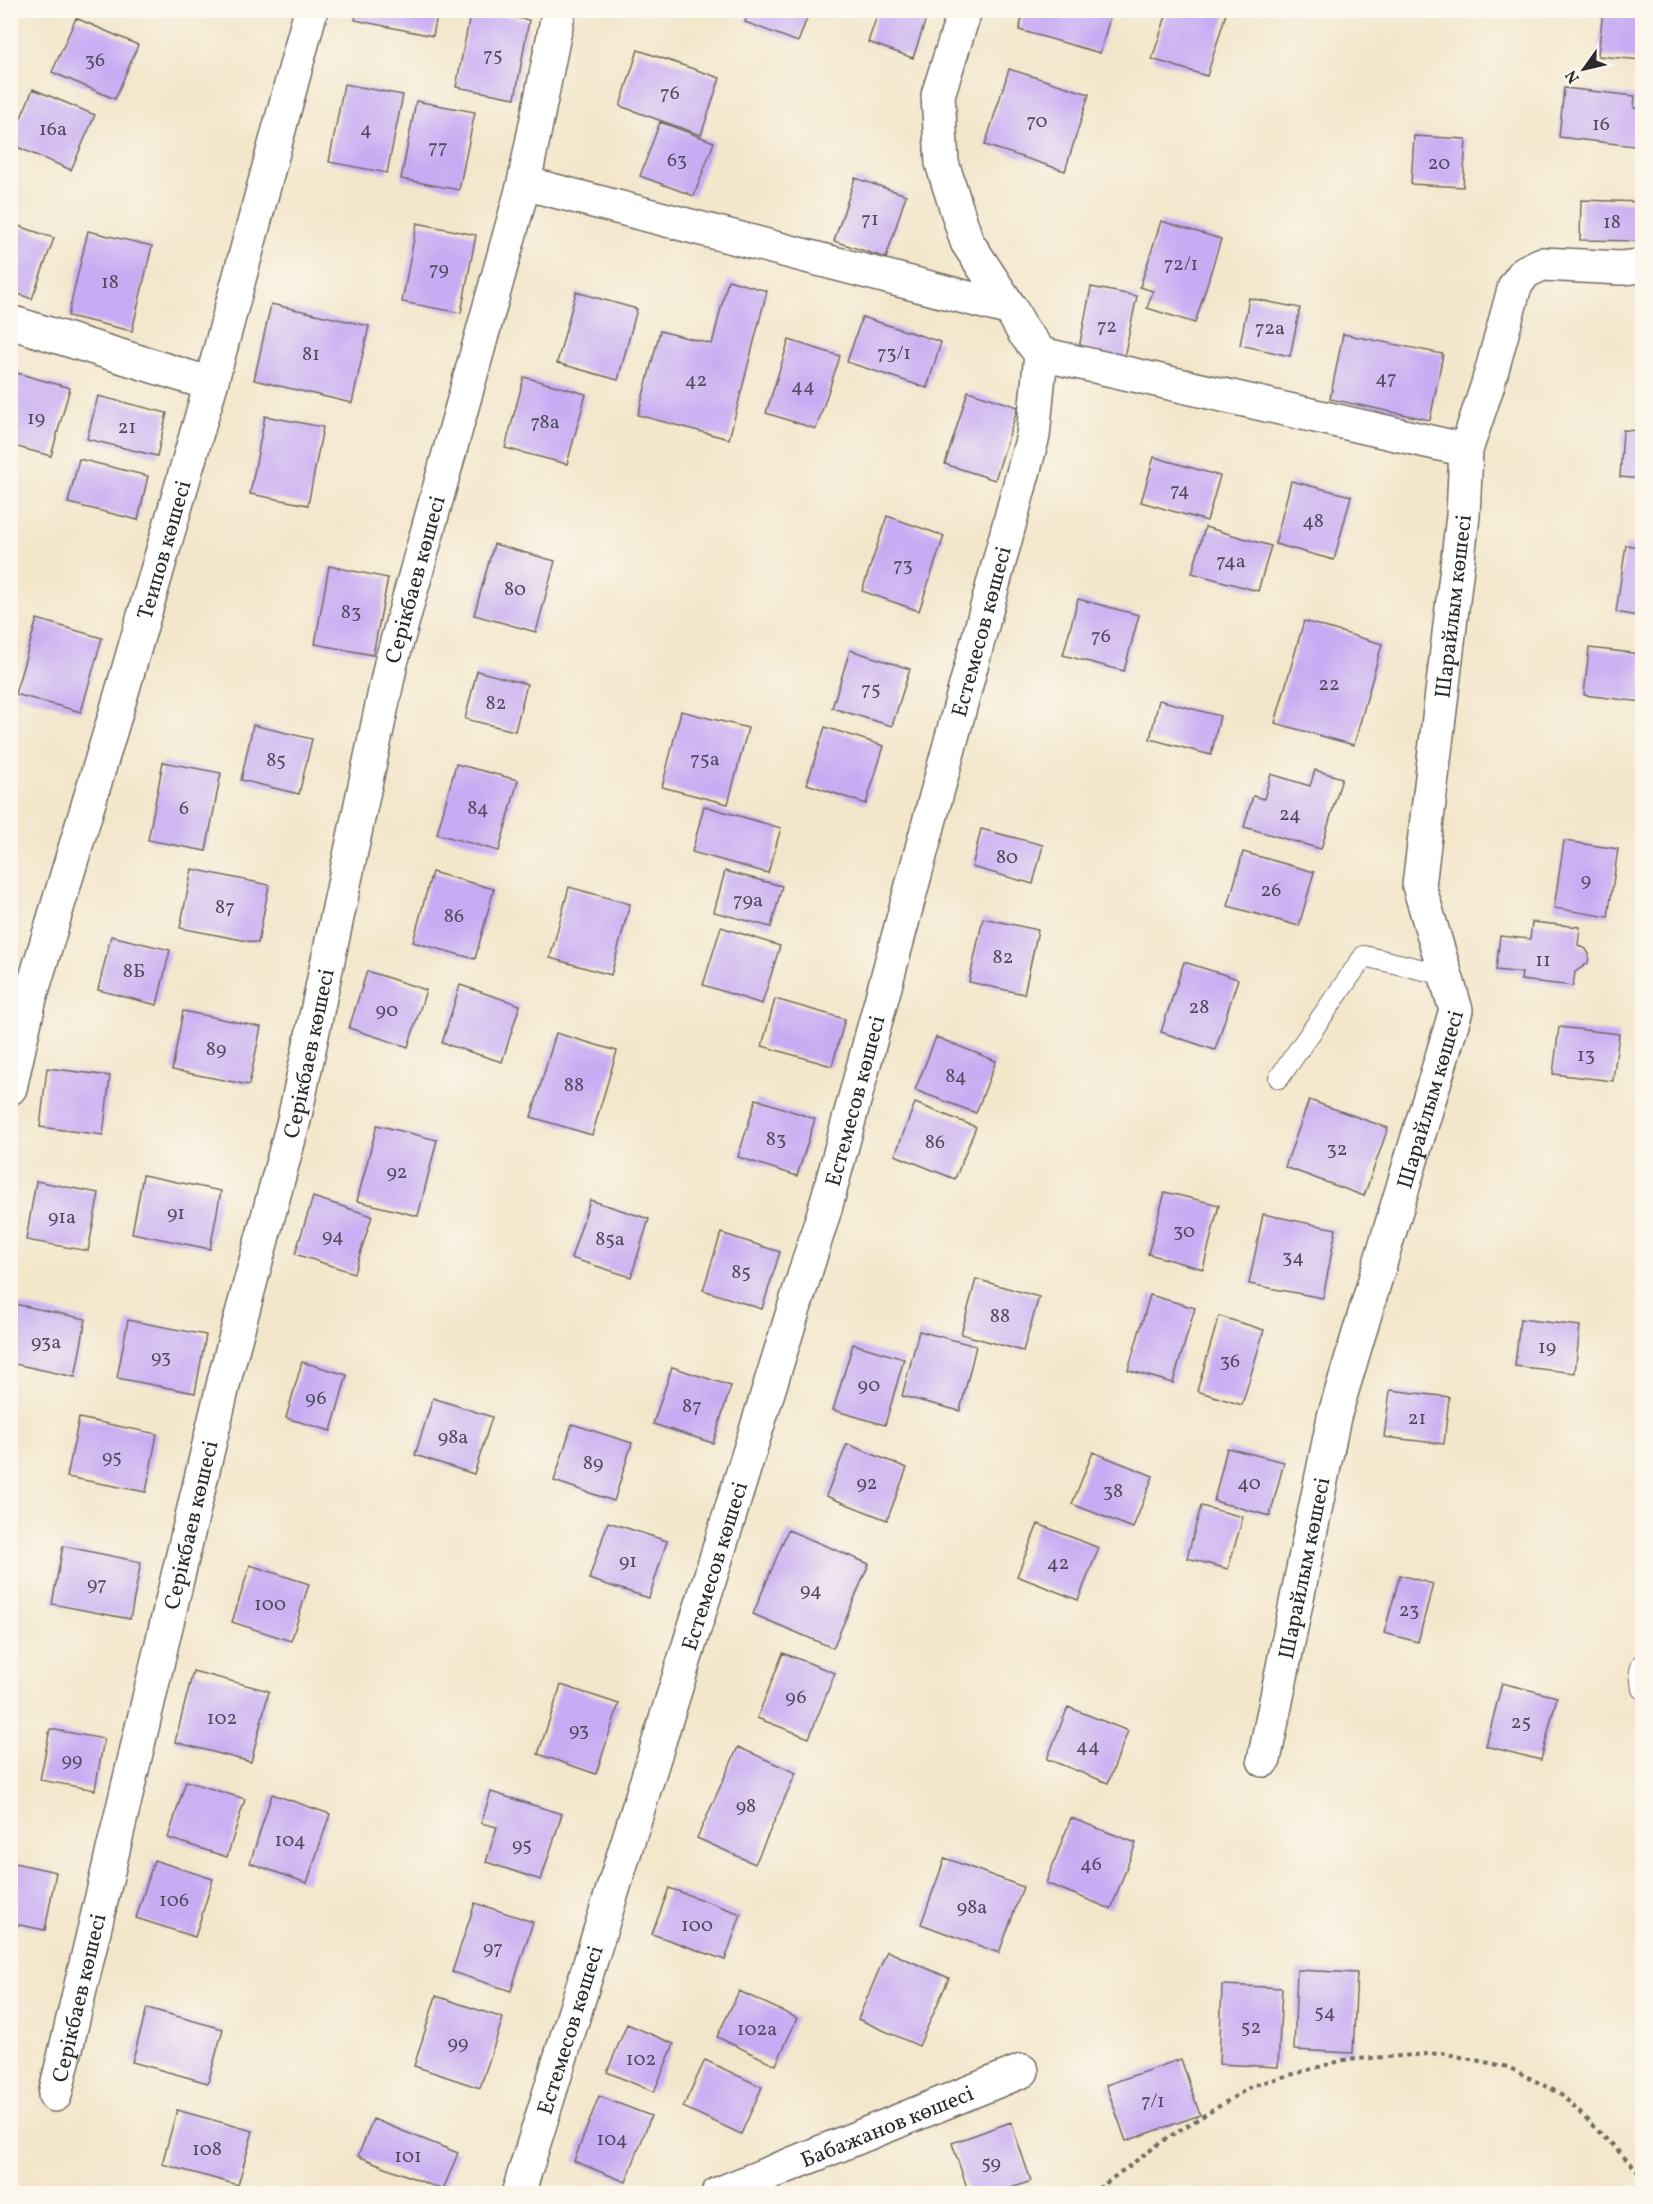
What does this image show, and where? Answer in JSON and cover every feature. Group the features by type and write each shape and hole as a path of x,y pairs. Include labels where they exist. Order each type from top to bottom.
{"street":[{"name":"Теипов көшесі","path":"10,1088 30,998 121,698 212,384 310,10"},
{"name":"Серікбаев көшесі","path":"55,2095 226,1373 294,1120 391,663 524,183 559,10"},
{"path":"965,10 939,95 942,163 967,242 1023,331 1041,354 1466,450"},
{"path":"524,183 1011,309"},
{"name":"Шарайлым көшесі","path":"1264,1760 1334,1417 1456,1010 1419,886 1463,516 1466,450 1488,384 1515,286 1525,272 1542,264 1621,268 1642,266"},
{"path":"10,322 212,384"},
{"name":"Естемесов көшесі","path":"518,2193 825,1209 1033,436 1041,354"},
{"name":"Бабажанов көшесі","path":"718,2193 1022,2072"}],"lane":[{"path":"1279,1078 1364,956 1445,975"},
{"path":"1642,1664 1640,1671 1642,1689"}],"path":[{"path":"1091,2193 1167,2138 1254,2085 1344,2060 1442,2053 1508,2067 1561,2094 1642,2175"}],"building":[{"path":"357,10 438,10 433,36 355,20"},
{"path":"471,10 529,20 515,98 456,87"},
{"path":"749,10 810,10 798,42 745,22"},
{"path":"879,10 929,10 913,58 868,42"},
{"path":"1024,10 1112,10 1100,53 1019,30"},
{"path":"1168,10 1227,10 1207,76 1152,59"},
{"path":"1603,10 1642,10 1642,60 1598,56"},
{"path":"76,18 138,45 115,99 52,72"},
{"path":"638,50 720,78 701,135 620,106"},
{"path":"1009,69 1089,94 1065,171 985,145"},
{"path":"344,84 403,95 387,173 329,162"},
{"path":"1564,88 1635,96 1634,108 1642,109 1642,147 1559,137"},
{"path":"33,89 95,115 71,170 10,144"},
{"path":"416,101 475,112 459,190 401,179"},
{"path":"660,122 714,142 694,196 640,176"},
{"path":"1414,136 1466,139 1463,187 1411,184"},
{"path":"855,178 906,195 886,258 834,241"},
{"path":"1581,200 1642,202 1642,241 1580,240"},
{"path":"1161,221 1221,239 1195,323 1147,308 1153,291 1140,287"},
{"path":"10,223 54,238 32,299 10,291"},
{"path":"417,223 476,235 461,313 402,302"},
{"path":"88,231 152,246 132,331 68,316"},
{"path":"728,280 767,291 729,439 638,415 660,331 712,344"},
{"path":"1091,287 1137,296 1123,362 1078,353"},
{"path":"576,292 637,309 618,380 557,363"},
{"path":"1249,298 1300,308 1290,356 1240,345"},
{"path":"271,304 369,326 352,403 254,380"},
{"path":"862,317 941,342 927,388 847,362"},
{"path":"1343,334 1443,354 1430,420 1330,399"},
{"path":"789,340 840,356 816,429 766,413"},
{"path":"10,371 70,388 51,456 10,445"},
{"path":"524,377 586,394 567,464 505,448"},
{"path":"968,391 1018,407 995,480 945,464"},
{"path":"98,396 167,413 157,456 87,439"},
{"path":"265,416 323,427 308,505 250,494"},
{"path":"1623,430 1642,431 1642,479 1620,477"},
{"path":"1154,457 1220,476 1207,521 1141,502"},
{"path":"79,459 148,476 138,520 68,503"},
{"path":"1291,481 1351,496 1334,560 1275,544"},
{"path":"887,516 944,536 919,611 862,591"},
{"path":"1205,527 1271,546 1258,591 1192,573"},
{"path":"494,544 555,561 536,632 474,615"},
{"path":"1626,545 1642,547 1642,617 1616,612"},
{"path":"329,566 388,578 373,655 315,644"},
{"path":"1078,599 1139,615 1124,671 1063,655"},
{"path":"37,619 102,638 81,712 15,694"},
{"path":"1304,621 1382,644 1354,745 1275,723"},
{"path":"1589,648 1642,654 1642,702 1584,695"},
{"path":"850,650 910,669 892,726 832,708"},
{"path":"477,671 527,684 515,731 465,719"},
{"path":"1159,700 1220,716 1211,755 1150,739"},
{"path":"681,711 748,728 728,804 662,787"},
{"path":"253,725 312,739 299,794 241,780"},
{"path":"825,727 884,746 866,804 807,784"},
{"path":"163,762 221,773 206,851 148,840"},
{"path":"456,764 518,780 499,851 437,834"},
{"path":"1315,770 1342,778 1321,849 1244,827 1253,796 1264,799 1271,774 1310,786"},
{"path":"704,806 781,828 768,873 692,852"},
{"path":"981,829 1043,845 1033,884 972,867"},
{"path":"1564,841 1618,849 1608,917 1554,908"},
{"path":"1243,852 1314,872 1299,926 1228,906"},
{"path":"192,869 269,885 258,943 180,928"},
{"path":"725,871 782,886 771,927 714,912"},
{"path":"432,872 494,889 475,959 413,942"},
{"path":"569,887 630,904 611,975 550,958"},
{"path":"983,918 1038,930 1024,994 969,982"},
{"path":"1532,922 1580,927 1578,945 1586,949 1589,954 1588,963 1575,972 1573,986 1521,980 1522,973 1496,970 1500,936 1530,939"},
{"path":"721,927 780,946 762,1004 703,985"},
{"path":"111,936 170,950 157,1005 98,990"},
{"path":"1184,962 1238,979 1215,1050 1161,1032"},
{"path":"367,971 426,990 408,1047 349,1028"},
{"path":"460,985 520,1005 502,1062 442,1043"},
{"path":"775,999 845,1019 832,1066 762,1046"},
{"path":"183,1011 261,1027 249,1085 172,1070"},
{"path":"1559,1027 1619,1034 1613,1081 1553,1074"},
{"path":"556,1033 617,1051 592,1135 531,1117"},
{"path":"936,1037 996,1061 976,1113 915,1090"},
{"path":"47,1068 110,1076 103,1135 40,1127"},
{"path":"756,1099 815,1119 797,1176 738,1157"},
{"path":"1309,1100 1388,1128 1364,1196 1285,1167"},
{"path":"915,1103 976,1127 955,1179 895,1155"},
{"path":"377,1125 437,1140 418,1216 357,1201"},
{"path":"143,1175 221,1191 210,1249 132,1233"},
{"path":"36,1181 99,1193 88,1251 26,1240"},
{"path":"1165,1192 1219,1205 1203,1269 1148,1254"},
{"path":"313,1197 372,1216 354,1273 295,1254"},
{"path":"590,1200 649,1219 631,1277 571,1258"},
{"path":"1263,1214 1336,1229 1323,1298 1249,1284"},
{"path":"721,1233 780,1252 762,1309 703,1290"},
{"path":"976,1279 1039,1297 1023,1351 961,1334"},
{"path":"1150,1295 1195,1308 1173,1383 1128,1370"},
{"path":"10,1303 86,1319 75,1377 10,1363"},
{"path":"1219,1316 1264,1330 1242,1405 1197,1391"},
{"path":"1520,1319 1580,1326 1575,1373 1515,1366"},
{"path":"128,1320 206,1335 195,1393 117,1378"},
{"path":"919,1331 976,1346 960,1411 902,1396"},
{"path":"853,1344 904,1359 885,1425 833,1410"},
{"path":"302,1362 347,1375 331,1431 286,1418"},
{"path":"672,1367 731,1386 713,1443 653,1424"},
{"path":"1390,1390 1449,1397 1444,1444 1384,1437"},
{"path":"433,1398 492,1417 474,1474 415,1455"},
{"path":"79,1418 157,1434 146,1492 67,1477"},
{"path":"572,1424 632,1443 614,1501 554,1481"},
{"path":"847,1444 907,1468 887,1520 826,1496"},
{"path":"1227,1448 1284,1462 1270,1516 1214,1501"},
{"path":"1093,1452 1153,1476 1133,1528 1072,1504"},
{"path":"1201,1506 1243,1517 1228,1569 1187,1558"},
{"path":"608,1522 667,1541 649,1598 589,1579"},
{"path":"1038,1524 1099,1548 1078,1600 1017,1576"},
{"path":"788,1530 869,1564 833,1648 753,1614"},
{"path":"63,1546 141,1562 130,1619 52,1604"},
{"path":"250,1565 309,1584 291,1641 232,1622"},
{"path":"1400,1575 1433,1584 1418,1642 1384,1633"},
{"path":"783,1653 835,1673 809,1738 757,1718"},
{"path":"193,1671 269,1691 251,1762 175,1742"},
{"path":"1502,1683 1557,1697 1541,1760 1486,1746"},
{"path":"561,1685 619,1704 596,1774 538,1754"},
{"path":"1068,1707 1128,1731 1108,1783 1047,1759"},
{"path":"50,1729 104,1739 95,1790 40,1780"},
{"path":"738,1747 796,1773 755,1864 697,1838"},
{"path":"186,1781 245,1799 227,1857 168,1838"},
{"path":"491,1792 562,1814 541,1880 486,1862 497,1827 481,1823"},
{"path":"272,1794 330,1814 307,1883 250,1863"},
{"path":"1071,1818 1136,1843 1111,1909 1046,1883"},
{"path":"945,1858 1023,1887 999,1953 921,1924"},
{"path":"154,1860 213,1879 195,1937 136,1918"},
{"path":"10,1862 56,1872 45,1930 10,1923"},
{"path":"669,1888 741,1914 725,1960 652,1934"},
{"path":"475,1903 533,1922 511,1991 452,1972"},
{"path":"887,1951 949,1978 919,2046 858,2019"},
{"path":"1297,1970 1357,1973 1353,2053 1294,2050"},
{"path":"1222,1985 1282,1988 1278,2067 1219,2064"},
{"path":"739,1991 797,2018 776,2065 717,2037"},
{"path":"436,1996 503,2018 480,2088 414,2066"},
{"path":"147,2008 223,2029 208,2083 132,2062"},
{"path":"627,2024 674,2044 654,2092 607,2072"},
{"path":"1181,2059 1200,2115 1126,2141 1106,2085"},
{"path":"705,2060 762,2087 741,2134 683,2107"},
{"path":"599,2096 651,2116 626,2182 574,2161"},
{"path":"177,2110 253,2131 238,2185 162,2164"},
{"path":"373,2119 458,2153 443,2190 358,2156"},
{"path":"1011,2122 1031,2181 995,2194 969,2194 952,2143"}]}
